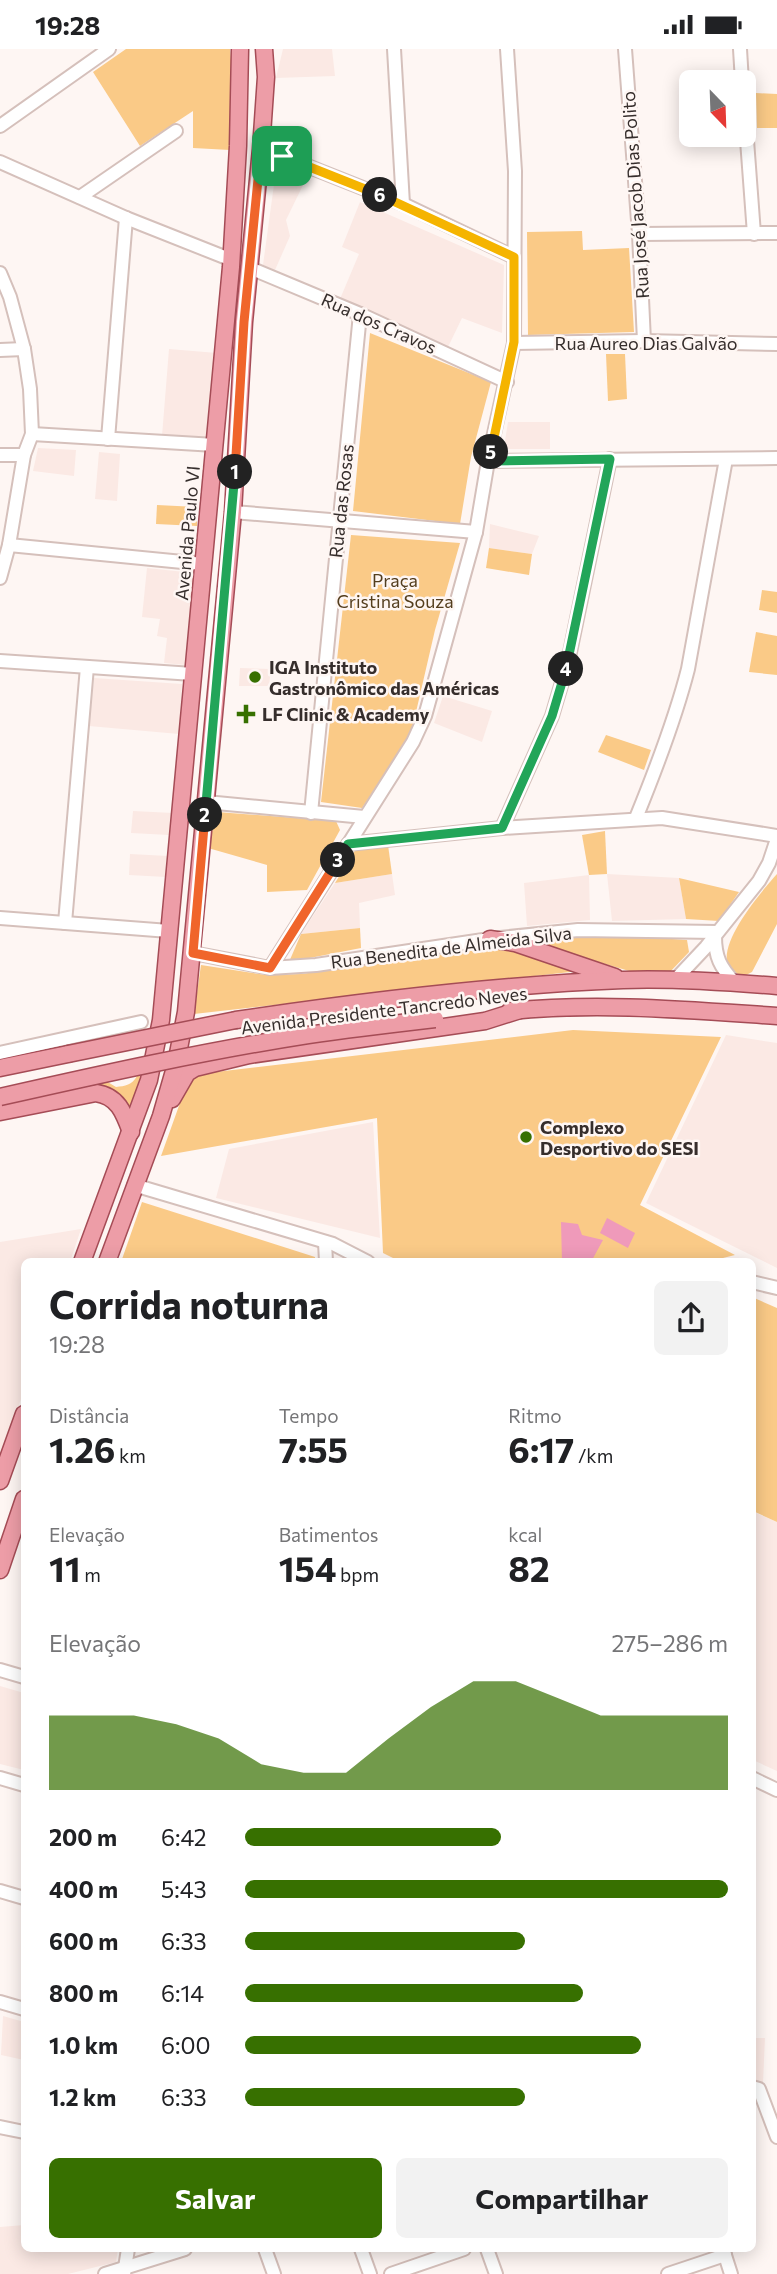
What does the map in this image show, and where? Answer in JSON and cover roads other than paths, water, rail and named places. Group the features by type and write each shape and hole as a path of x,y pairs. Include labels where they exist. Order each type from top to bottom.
{"main road":[{"name":"Avenida Paulo VI","path":"83,1258 149,1080 161,1020 232,260 239,146 240,49"},
{"path":"89,1243 97,1253 109,1256 161,1116 176,1064 186,1012 233,512 244,322 261,149 267,49"},
{"path":"490,939 515,943 624,980"},
{"name":"Avenida Presidente Tancredo Neves","path":"0,1068 236,1020 458,992 624,980 777,986"},
{"name":"Avenida Presidente Tancredo Neves","path":"0,1097 269,1042 520,1010 582,1006 777,1016"},
{"path":"161,1116 187,1073 195,1068 249,1055 485,1021 520,1010"},
{"path":"0,1112 96,1093 109,1097 122,1109 131,1132"},
{"path":"0,1481 21,1422"},
{"path":"0,1570 21,1508"}],"street":[{"path":"0,126 109,49"},
{"path":"394,49 403,204"},
{"path":"270,968 413,743 425,716 476,532 488,461 514,342 515,171 508,49"},
{"name":"Rua José Jacob Dias Polito","path":"625,49 644,341"},
{"path":"740,49 741,70"},
{"path":"80,197 176,131"},
{"path":"748,147 754,234"},
{"path":"261,149 403,204 514,257"},
{"path":"0,162 126,218 232,260"},
{"path":"108,439 126,218"},
{"path":"639,234 777,233"},
{"name":"Rua dos Cravos","path":"250,268 360,314 507,382"},
{"path":"0,273 10,297 24,349 30,389 32,434 24,455 0,578"},
{"name":"Rua das Rosas","path":"311,813 360,314"},
{"name":"Rua Aureo Dias Galvão","path":"514,342 777,344"},
{"path":"0,349 24,349"},
{"path":"32,434 215,445"},
{"path":"0,455 24,455"},
{"path":"488,461 777,458"},
{"path":"502,828 552,716 569,662 610,459"},
{"path":"636,818 670,732 683,689 726,459"},
{"path":"233,512 476,532"},
{"path":"4,553 204,564"},
{"path":"0,661 193,674"},
{"path":"65,923 87,667"},
{"path":"206,802 364,817"},
{"path":"348,844 636,818 662,818 777,837 769,863 759,881 674,981"},
{"path":"0,918 169,931"},
{"name":"Rua Benedita de Almeida Silva","path":"193,953 270,968 316,965 490,939 578,930 716,934"},
{"path":"716,934 715,951 719,964 735,983"},
{"path":"0,1053 141,1022"},
{"path":"134,1185 325,1242 359,1258"},
{"path":"325,1242 326,1258"},
{"path":"756,1283 777,1288"},
{"path":"0,1670 21,1676"},
{"path":"0,1778 21,1784"},
{"path":"756,1779 777,1790"},
{"path":"0,1891 21,1897"},
{"path":"0,2002 21,2008"},
{"path":"756,2089 777,2137"},
{"path":"0,2127 21,2131"},
{"path":"124,2272 127,2252"},
{"path":"105,2274 124,2272 177,2252"},
{"path":"266,2252 274,2274"},
{"path":"362,2252 370,2274"},
{"path":"391,2274 451,2252"},
{"path":"488,2252 496,2274"},
{"path":"668,2274 724,2252 731,2274"}],"place":[{"name":"IGA Instituto Gastronômico das Américas","path":"255,677"},
{"name":"LF Clinic & Academy","path":"246,714"},
{"name":"Complexo Desportivo do SESI","path":"526,1137"}],"park label":[{"name":"Praça Cristina Souza","path":"395,590"}]}
